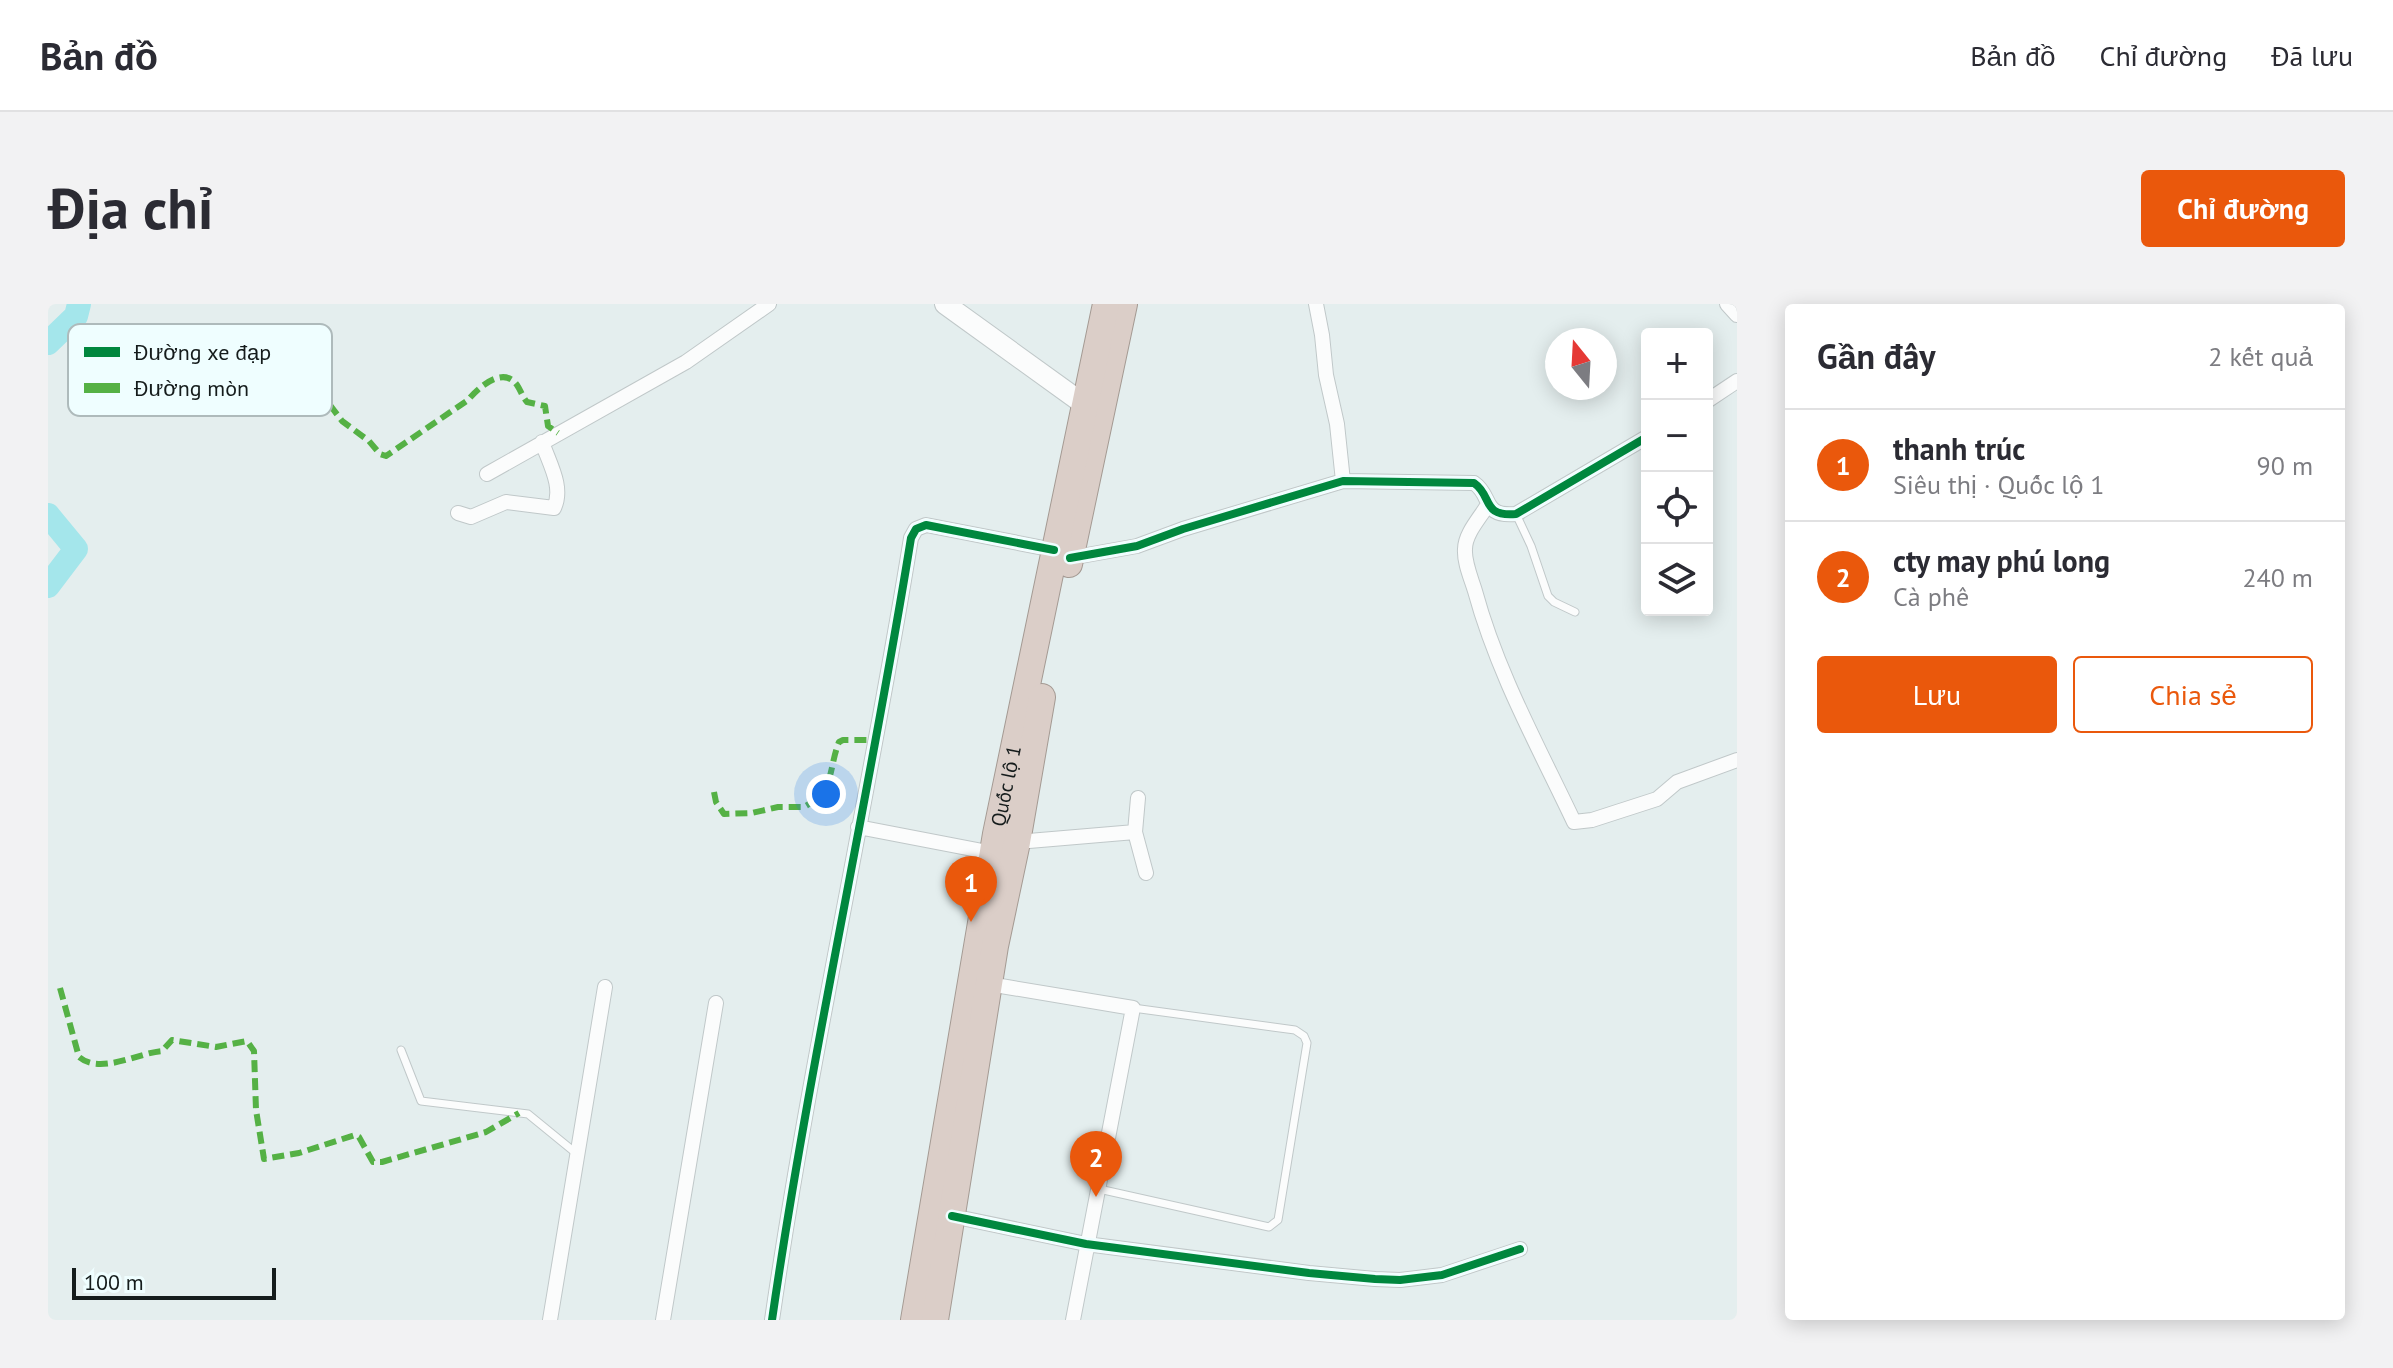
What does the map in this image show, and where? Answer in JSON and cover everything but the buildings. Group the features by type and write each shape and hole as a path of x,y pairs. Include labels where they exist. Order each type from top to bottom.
{"highway":[{"name":"Quốc lộ 1","path":"914,1320 1005,848 1040,706 1085,405 1106,304"},
{"name":"Quốc lộ 1","path":"1062,554 1124,304"},
{"name":"Quốc lộ 1","path":"935,1320 989,984 1005,848"}],"street":[{"path":"487,474 686,362 769,304"},
{"path":"945,304 1085,405"},
{"path":"1316,304 1337,424 1343,481"},
{"path":"1727,304 1737,315"},
{"path":"1708,400 1737,381"},
{"path":"772,1320 806,1108 851,878 911,538 916,529 926,525 1062,554 1137,546 1343,481 1474,483 1487,506 1516,514 1641,441"},
{"path":"458,513 471,517 506,502 554,508 558,485 542,442"},
{"path":"1487,506 1470,531 1465,549 1469,572 1511,694 1574,822 1592,820 1657,799 1677,782 1737,760"},
{"path":"1138,798 1135,832 1146,873"},
{"path":"858,827 1005,848 1135,832"},
{"path":"989,984 1133,1008 1073,1320"},
{"path":"550,1320 605,987"},
{"path":"663,1320 716,1003"},
{"path":"952,1216 1086,1244 1309,1273 1400,1280 1442,1275 1520,1249"}],"lane":[{"path":"1516,514 1548,596 1575,612"},
{"path":"1099,1189 1269,1227 1278,1220 1307,1043 1304,1036 1295,1030 1133,1008"},
{"path":"401,1050 421,1101 528,1114 577,1154"}],"waterway":[{"path":"48,343 76,316 79,304"},
{"path":"48,515 76,549 48,586"}],"marked path":[{"path":"332,408 342,421 386,456 468,400 491,380 505,377 517,385 527,402 545,406 548,426 558,433"},
{"path":"714,792 724,814 804,807 826,786 839,742 875,740"},
{"path":"60,988 79,1057 88,1062 108,1064 162,1051 172,1040 216,1047 247,1041 254,1051 256,1110 264,1159 299,1153 355,1135 373,1162 382,1162 486,1132 519,1113"}],"cycle path":[{"path":"1070,558 1137,546 1343,481 1474,483 1492,509 1516,514 1641,441"},
{"path":"772,1320 804,1124 911,538 916,529 926,525 1054,550"},
{"path":"952,1216 1086,1244 1375,1279 1400,1280 1442,1275 1520,1249"}],"place":[{"name":"thanh trúc","path":"971,922"},
{"name":"cty may phú long","path":"1096,1197"}]}
